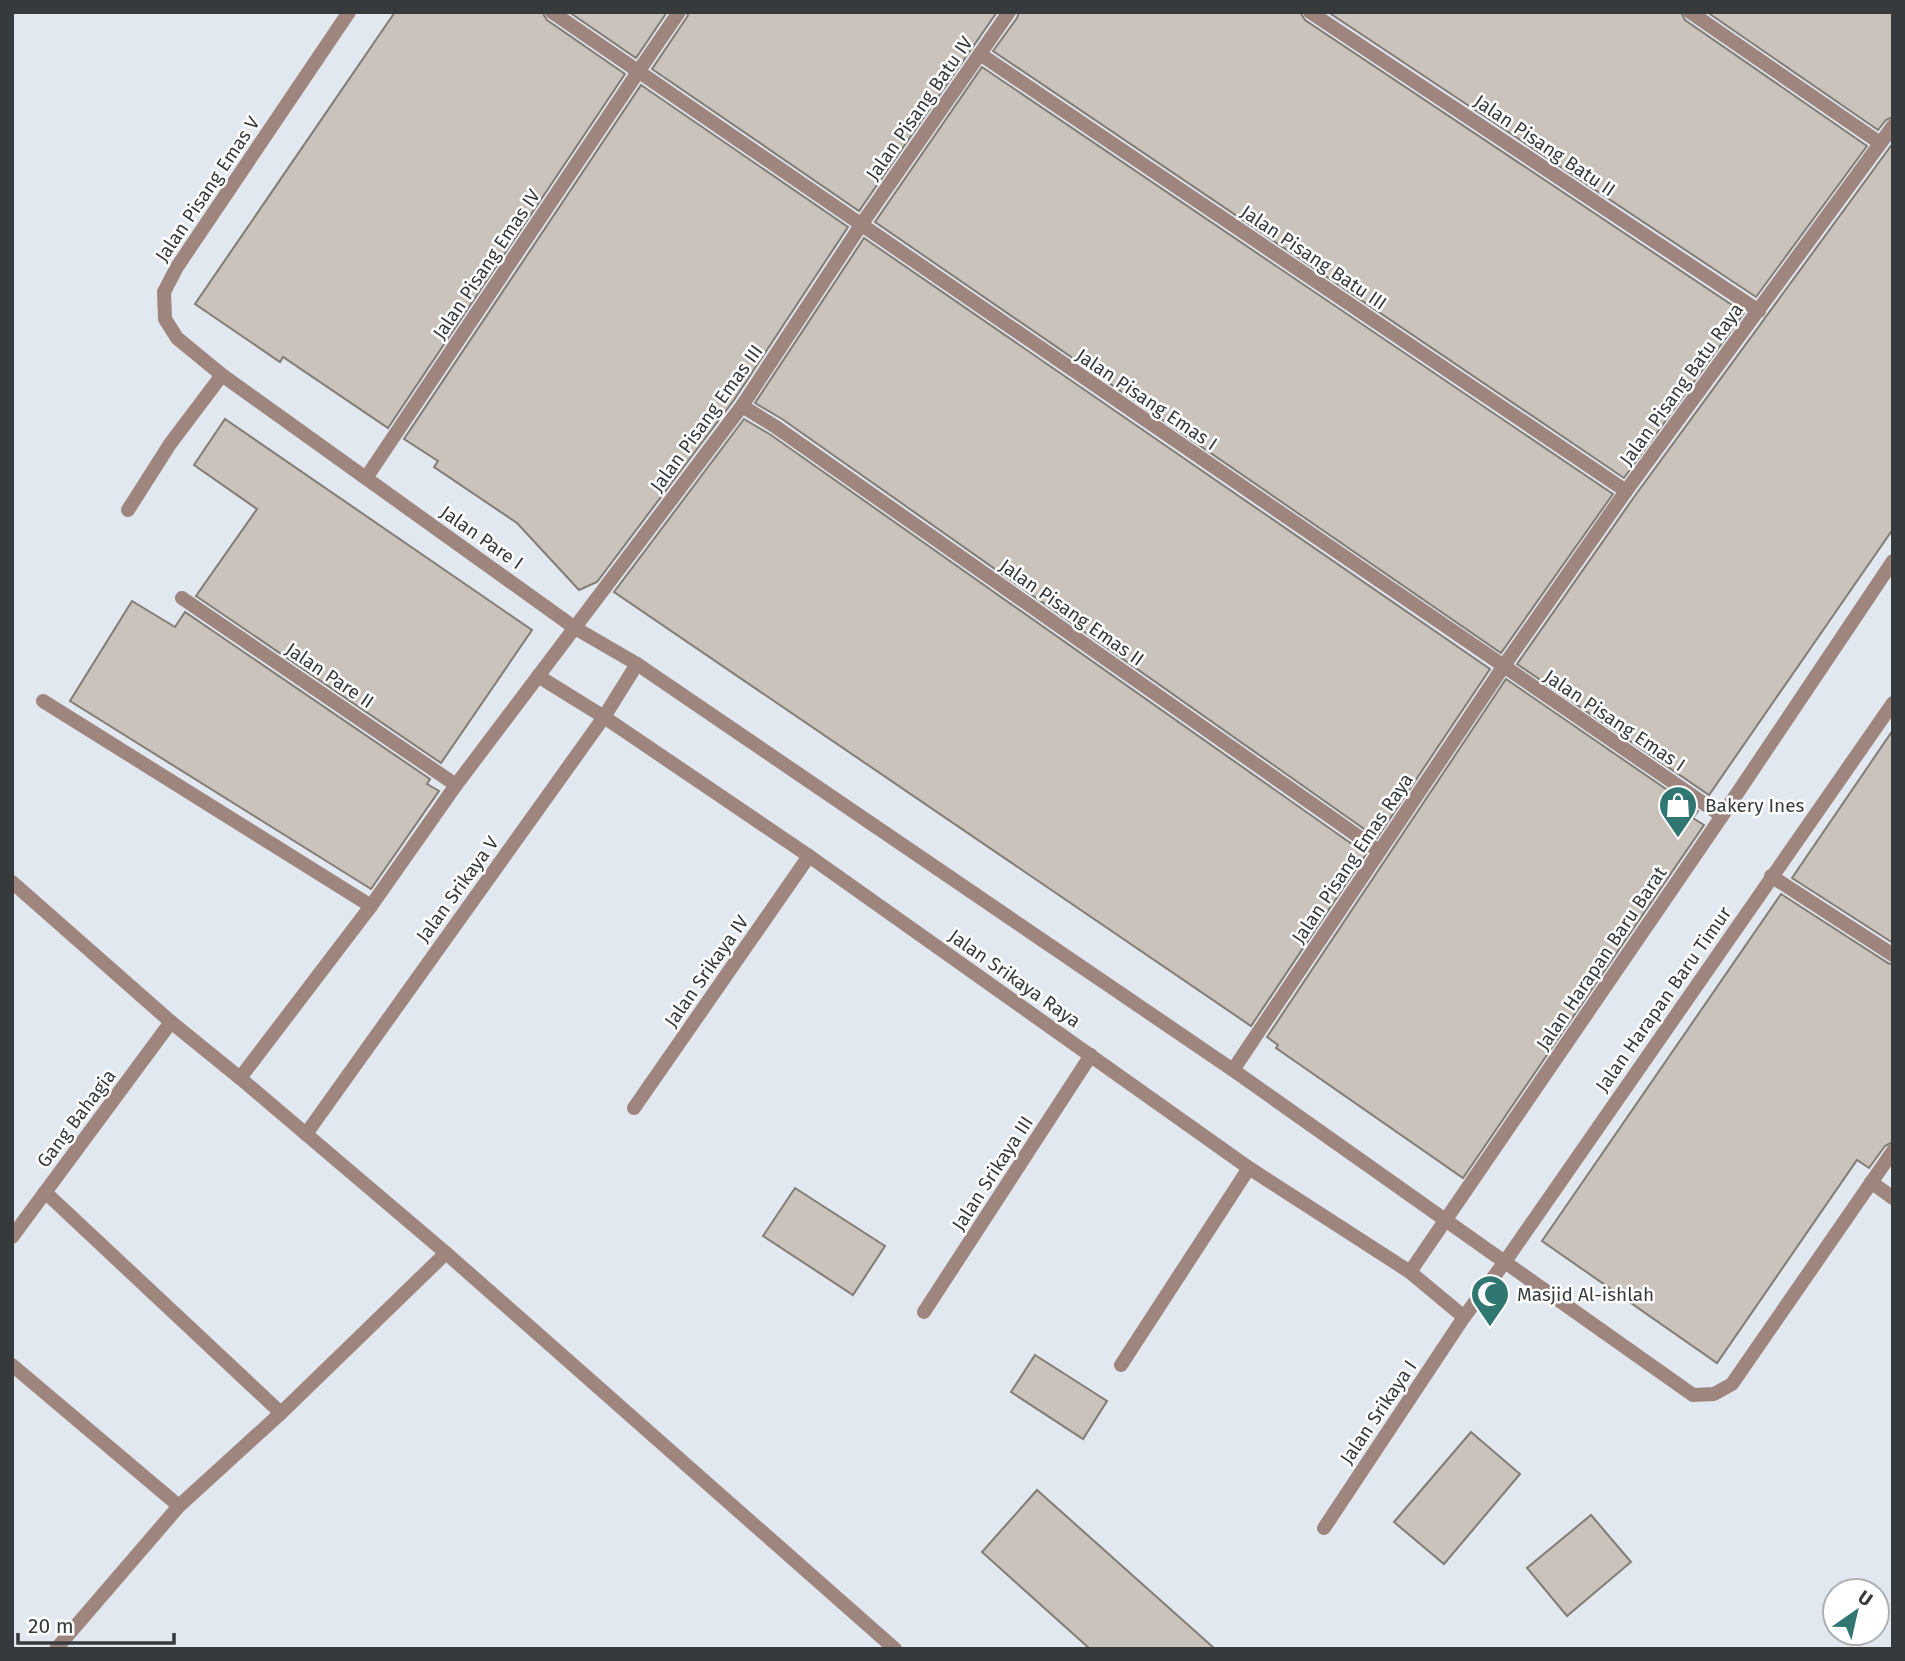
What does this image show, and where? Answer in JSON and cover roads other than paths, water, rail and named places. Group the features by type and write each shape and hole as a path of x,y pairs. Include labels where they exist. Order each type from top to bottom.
{"street":[{"name":"Jalan Pisang Emas V","path":"349,12 177,267 164,292 165,319 177,338 222,375 366,478"},
{"name":"Jalan Pisang Emas I","path":"552,12 1721,816"},
{"name":"Jalan Pisang Emas IV","path":"366,478 679,12"},
{"name":"Jalan Pisang Batu IV","path":"861,225 1009,12"},
{"name":"Jalan Pisang Batu II","path":"1310,12 1759,311"},
{"path":"1690,12 1880,143"},
{"name":"Jalan Pisang Batu III","path":"980,54 1626,491"},
{"name":"Jalan Pisang Batu Raya","path":"1503,667 1626,491 1893,126"},
{"name":"Jalan Pisang Emas III","path":"575,628 742,406 861,225"},
{"path":"128,510 170,444 222,375"},
{"name":"Jalan Pisang Emas II","path":"742,406 776,427 1379,851"},
{"name":"Jalan Pare I","path":"366,478 575,628"},
{"name":"Jalan Harapan Baru Barat","path":"1410,1272 1893,561"},
{"name":"Jalan Pare II","path":"182,598 456,785"},
{"path":"240,1078 575,628 637,664 1233,1070 1693,1395 1714,1394 1732,1384 1893,1151"},
{"name":"Jalan Srikaya V","path":"306,1134 604,717 637,664"},
{"name":"Jalan Pisang Emas Raya","path":"1233,1070 1503,667"},
{"name":"Jalan Srikaya Raya","path":"538,676 604,717 809,856 1249,1168 1410,1272 1464,1317"},
{"path":"43,701 370,906"},
{"name":"Jalan Harapan Baru Timur","path":"1464,1317 1893,703"},
{"name":"Jalan Srikaya IV","path":"634,1108 809,856"},
{"path":"1772,876 1893,955"},
{"path":"12,881 171,1022 446,1253 895,1649"},
{"name":"Gang Bahagia","path":"12,1237 171,1022"},
{"name":"Jalan Srikaya III","path":"924,1312 1091,1055"},
{"path":"1121,1365 1249,1168"},
{"path":"1871,1182 1893,1198"},
{"path":"45,1192 281,1413"},
{"path":"56,1649 179,1506 281,1413 446,1253"},
{"name":"Jalan Srikaya I","path":"1324,1528 1464,1317"},
{"path":"12,1365 179,1506"}],"place":[{"name":"Bakery Ines","path":"1678,839"},
{"name":"Masjid Al-ishlah","path":"1490,1328"}]}
